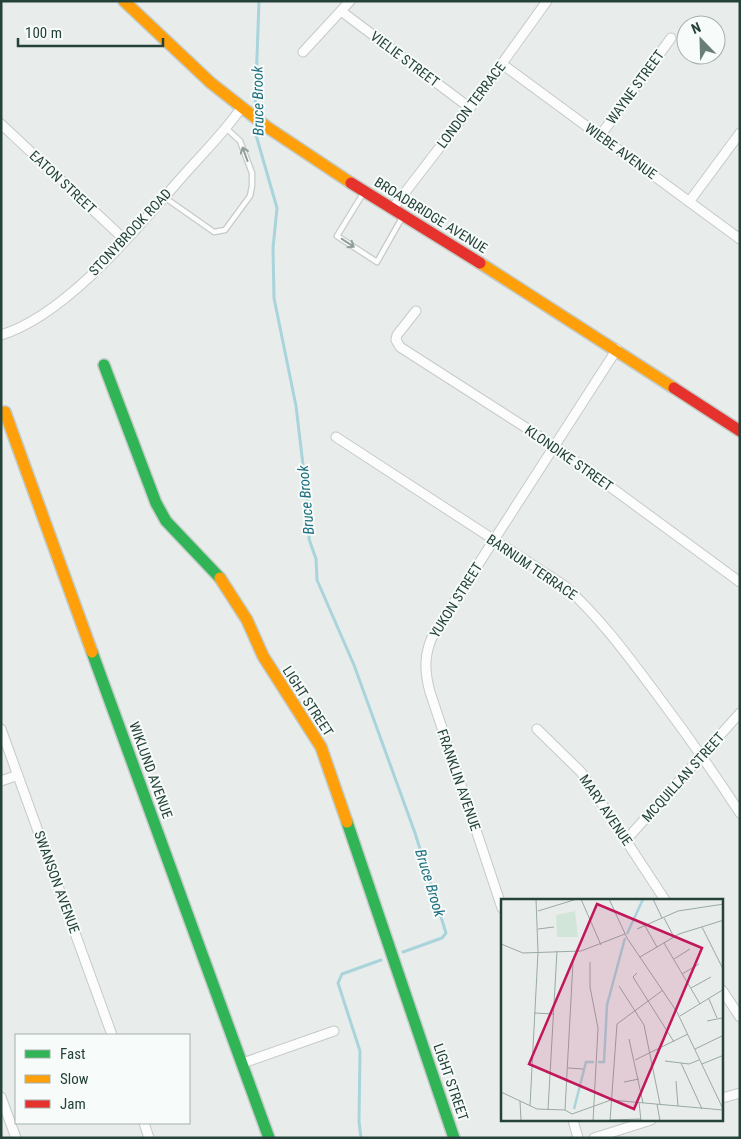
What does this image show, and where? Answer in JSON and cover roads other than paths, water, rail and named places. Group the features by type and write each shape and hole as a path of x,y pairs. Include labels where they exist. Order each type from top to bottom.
{"street":[{"name":"BROADBRIDGE AVENUE","path":"124,1 211,83 267,127 364,191 617,349 740,431"},
{"path":"303,52 350,1"},
{"name":"LONDON TERRACE","path":"393,208 470,108 547,1"},
{"name":"VIELIE STREET","path":"340,11 470,108"},
{"name":"WAYNE STREET","path":"600,136 671,38"},
{"name":"WIEBE AVENUE","path":"502,64 740,239"},
{"name":"STONYBROOK ROAD","path":"1,335 29,323 75,290 125,240 225,128 245,111"},
{"name":"EATON STREET","path":"1,124 125,240"},
{"path":"689,202 740,133"},
{"name":"KLONDIKE STREET","path":"416,311 397,335 396,340 400,347 556,446 740,582"},
{"name":"YUKON STREET","path":"428,650 434,632 617,349"},
{"name":"LIGHT STREET","path":"104,365 156,503 166,521 217,574 231,592 274,675 320,747 454,1138"},
{"name":"WIKLUND AVENUE","path":"5,412 269,1138"},
{"name":"BARNUM TERRACE","path":"336,437 565,586 589,608 702,754 740,813"},
{"name":"FRANKLIN AVENUE","path":"428,650 425,672 430,692 501,905"},
{"name":"MCQUILLAN STREET","path":"626,840 740,713"},
{"name":"SWANSON AVENUE","path":"1,729 112,1034"},
{"name":"MARY AVENUE","path":"537,729 581,772 664,899"},
{"path":"1,781 18,775"},
{"path":"724,993 740,1017"},
{"path":"243,1063 334,1031"},
{"path":"724,1097 740,1093"},
{"path":"1,1097 16,1138"},
{"path":"573,1122 578,1138"},
{"path":"594,1138 645,1122"},
{"path":"144,1124 149,1138"}],"lane":[{"path":"164,197 214,232 220,233 225,230 239,214 250,196 252,186 252,173 240,142 225,128"},
{"path":"364,191 337,236 377,262 404,215"}],"waterway":[{"name":"Bruce Brook","path":"255,113 259,1"},
{"name":"Bruce Brook","path":"256,122 256,135 277,208 273,248 274,298 296,406 309,515 309,539 316,559 317,580 354,665 415,833 446,933 442,938 403,952"},
{"name":"Bruce Brook","path":"361,1138 359,1121 360,1051 338,983 342,974 381,960"}]}
